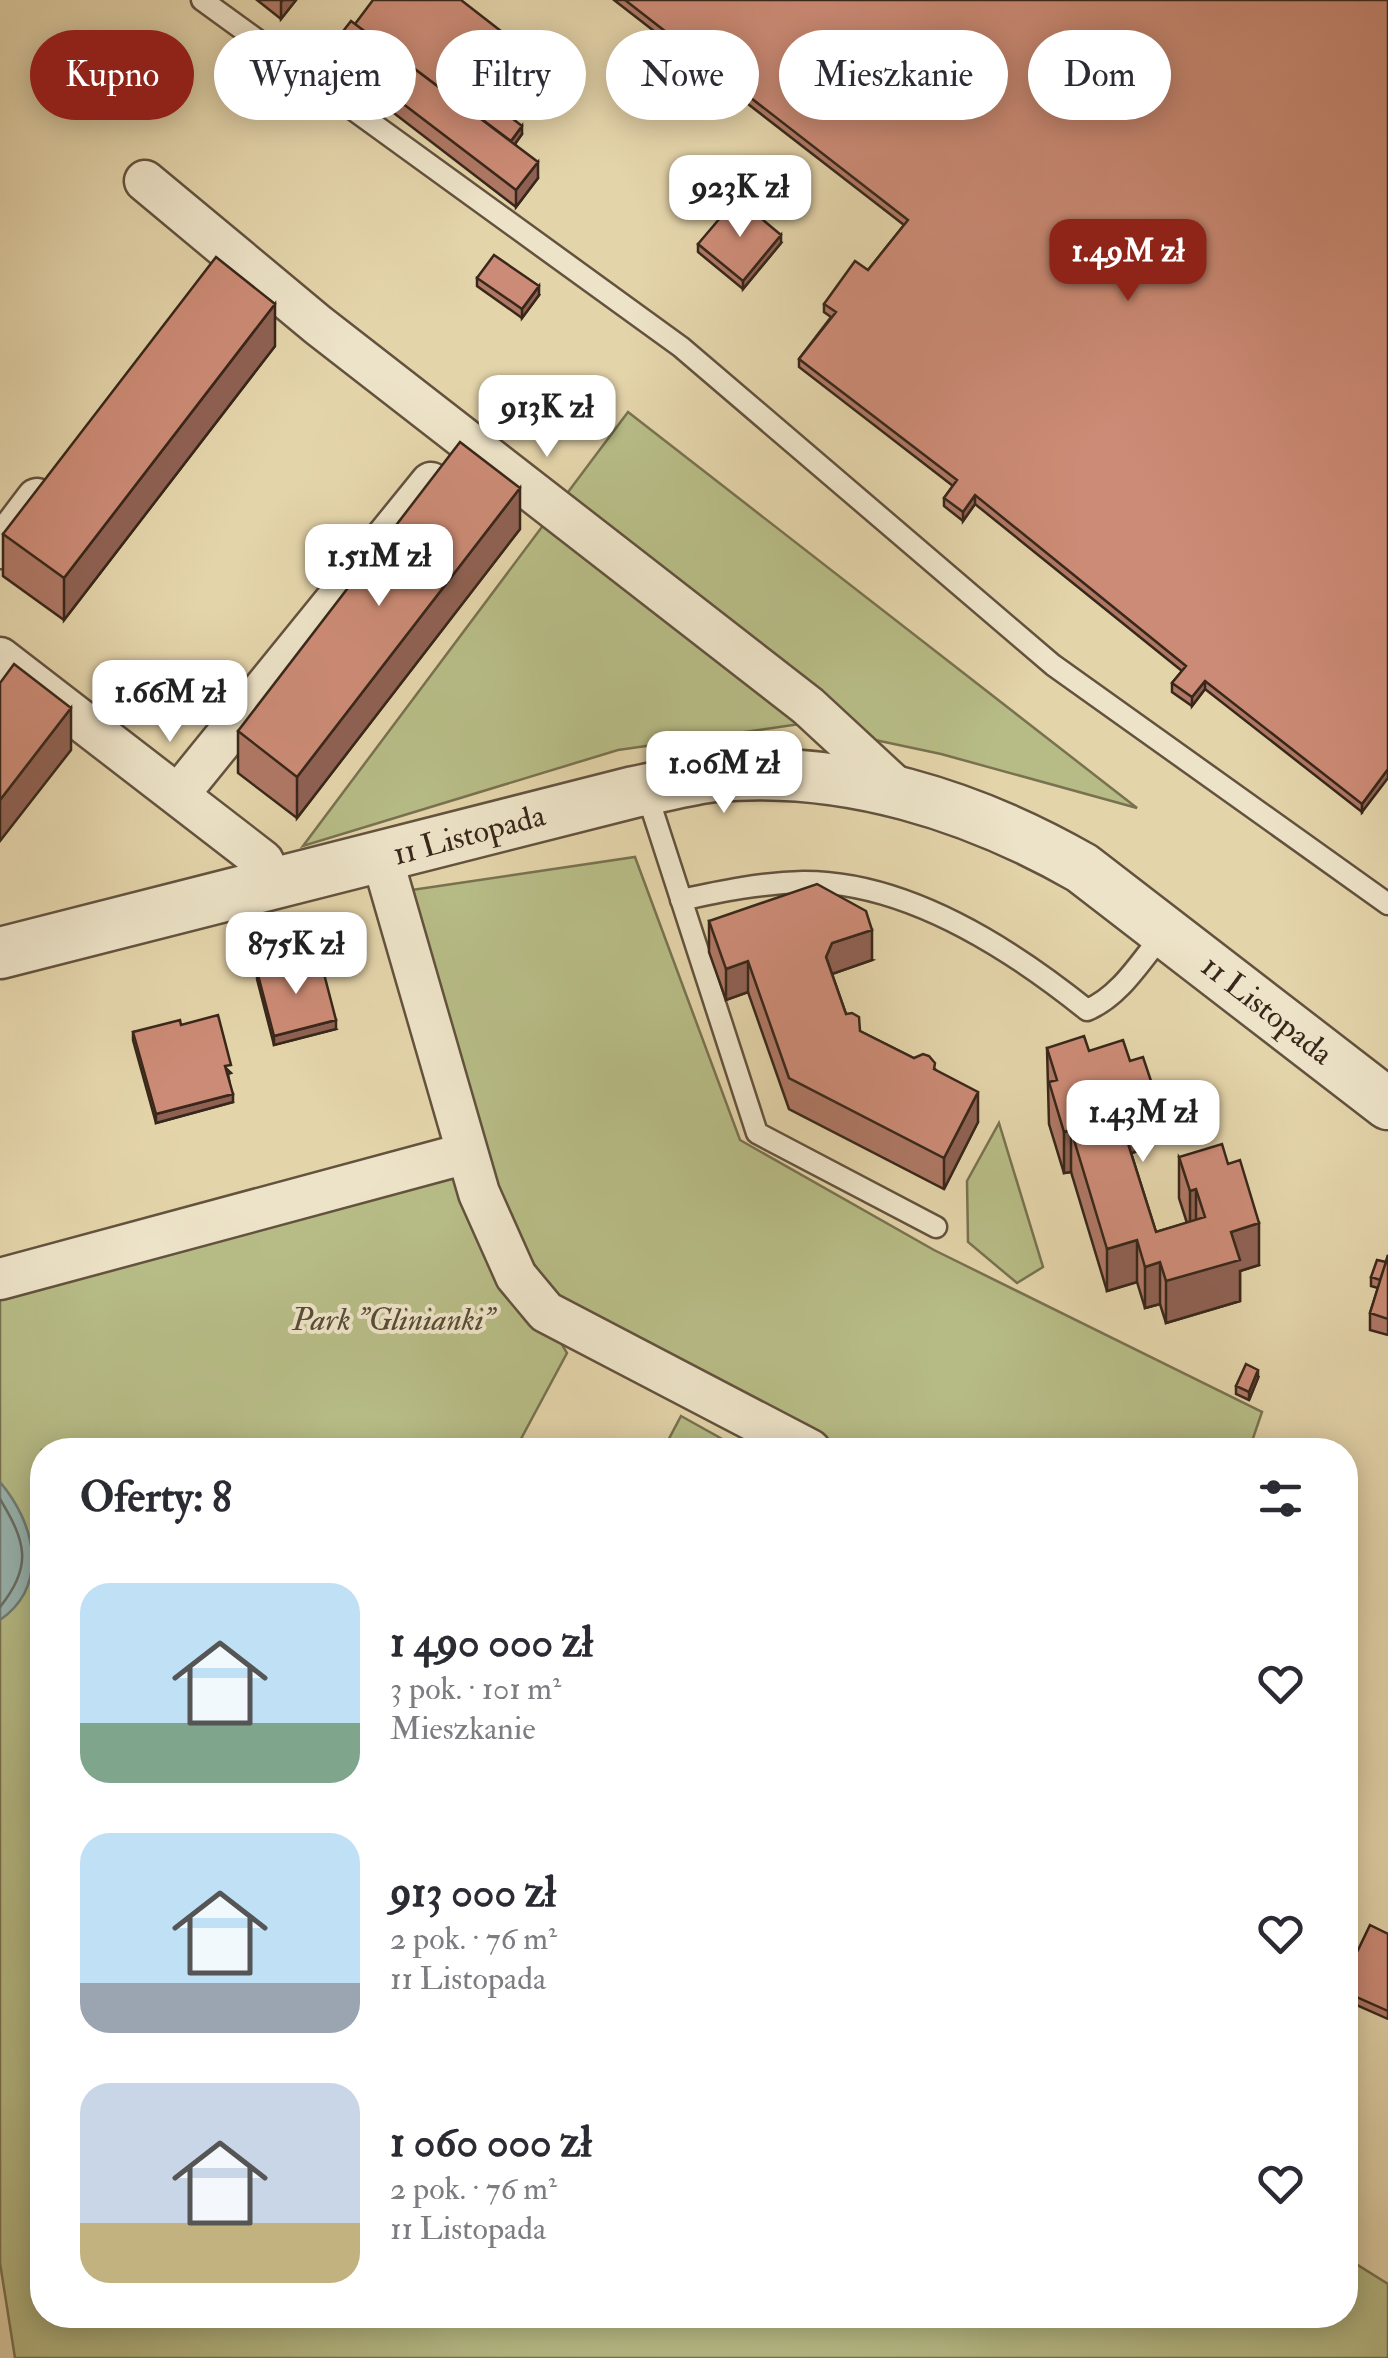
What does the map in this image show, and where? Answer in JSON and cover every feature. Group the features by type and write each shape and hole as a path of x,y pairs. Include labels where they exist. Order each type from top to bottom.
{"street":[{"path":"145,181 215,265 318,326 808,706 902,792"},
{"path":"178,795 466,440"},
{"path":"0,548 60,470"},
{"path":"7,676 178,795 263,861 272,884"},
{"name":"11 Listopada","path":"0,953 713,776 757,774 830,780 902,792 962,810 1028,838 1082,868 1388,1104"},
{"path":"382,858 467,1153 496,1237 516,1276 546,1312 787,1438"},
{"path":"0,1280 467,1153"}],"lane":[{"path":"202,0 681,347 1054,665 1388,904"},
{"path":"646,790 757,1133 936,1227"},
{"path":"681,900 750,885 806,882 842,885 898,899 981,936 1030,964 1087,1010 1114,993 1166,931"}],"green space":[{"path":"628,412 1137,808 941,754 800,724 618,750 303,846"},
{"path":"635,857 740,1140 934,1250 1262,1412 1253,1438 827,1438 557,1298 509,1227 398,892"},
{"path":"999,1123 1043,1267 1017,1283 968,1242 967,1181"},
{"name":"Park \"Glinianki\"","path":"456,1166 567,1353 521,1438 30,1438 30,2328 1358,2328 1358,2265 1388,2284 1388,2358 15,2358 0,2263 0,1298"},
{"path":"681,1416 720,1438 669,1438"}],"water":[{"path":"0,1482 22,1515 30,1543 30,1575 16,1605 0,1620"}],"building":[{"path":"373,0 461,0 499,30 436,30 436,85 416,70 416,30 363,30 355,24"},
{"path":"625,0 1388,0 1388,769 1362,804 1205,681 1192,697 1172,683 1186,666 975,495 963,512 944,498 957,480 799,359 836,312 824,304 855,261 868,270 908,220 779,120 1008,120 1008,30 779,30 779,120 759,104 759,30 664,30"},
{"path":"351,21 363,30 344,30"},
{"path":"416,70 436,85 436,120 482,120 538,162 516,190 416,114"},
{"path":"483,120 514,120 522,126 511,141"},
{"path":"737,198 781,235 743,281 698,244"},
{"path":"494,255 539,286 522,309 477,278"},
{"path":"216,257 275,304 64,578 3,534"},
{"path":"460,442 520,488 297,777 238,731"},
{"path":"14,664 71,708 0,800 0,683"},
{"path":"817,884 866,911 872,930 832,943 826,957 846,1014 859,1017 860,1031 914,1058 929,1056 935,1063 934,1069 978,1092 944,1158 789,1078 748,961 726,969 709,921"},
{"path":"308,957 312,973 323,970 336,1020 274,1036 257,971"},
{"path":"218,1015 231,1065 225,1066 233,1094 156,1114 133,1032"},
{"path":"1084,1036 1089,1051 1123,1040 1130,1061 1143,1057 1153,1087 1133,1093 1138,1110 1119,1115 1156,1232 1205,1217 1196,1189 1190,1191 1179,1157 1222,1144 1228,1164 1240,1160 1259,1223 1231,1232 1240,1260 1166,1281 1160,1262 1145,1267 1137,1240 1107,1249 1071,1130 1064,1132 1049,1082 1057,1080 1047,1048"},
{"path":"1388,1255 1388,1319 1370,1313"},
{"path":"1377,1260 1386,1262 1380,1280 1371,1277"},
{"path":"1246,1364 1258,1370 1249,1392 1236,1386"},
{"path":"1370,1925 1388,1934 1388,2011 1358,1998 1358,1950"}]}
